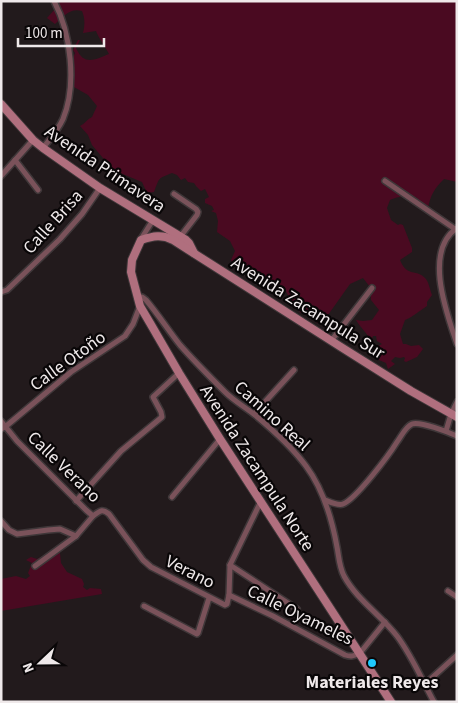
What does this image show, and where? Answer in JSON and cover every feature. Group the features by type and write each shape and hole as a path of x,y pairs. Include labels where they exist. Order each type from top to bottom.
{"main road":[{"name":"Avenida Primavera","path":"1,104 33,140 43,148 100,188 189,243 195,254"},
{"name":"Avenida Zacampula Sur","path":"141,240 164,236 173,240 411,391 454,415"},
{"name":"Avenida Zacampula Norte","path":"141,240 131,264 131,272 140,306 220,439 391,702"}],"street":[{"path":"43,148 59,126 69,92 70,68 67,40 62,17 54,1"},
{"path":"1,176 33,140"},
{"path":"16,160 38,190"},
{"path":"385,181 456,229 446,239 441,250 440,270 444,303 457,344"},
{"name":"Calle Brisa","path":"1,292 7,290 60,238 82,214 100,188"},
{"path":"174,194 196,208 198,212 180,237"},
{"path":"141,240 153,220"},
{"path":"332,341 372,288"},
{"name":"Camino Real","path":"137,297 142,297 146,300 182,347 225,392 254,414 277,435 307,467 324,500 338,548 338,560 345,578 358,595 398,637 434,702"},
{"name":"Calle Otoño","path":"3,428 70,372 125,336 133,324 140,306"},
{"path":"254,414 294,370"},
{"path":"76,502 121,451 162,417 162,412 153,397 179,373"},
{"path":"446,431 454,415 457,402"},
{"name":"Calle Verano","path":"1,421 3,428 76,502 93,516 100,511 105,511 115,521 143,560"},
{"path":"324,500 344,504 362,487 408,426 416,424 446,431 457,436"},
{"path":"172,497 220,439"},
{"path":"229,595 230,565 261,501"},
{"path":"35,566 76,536 93,516"},
{"path":"1,520 9,530 17,534 60,530 76,536"},
{"name":"Verano","path":"143,560 161,573 225,605 229,595"},
{"path":"230,565 297,609"},
{"path":"448,591 457,597"},
{"name":"Calle Oyameles","path":"229,595 273,616 345,655 354,656 360,653"},
{"path":"144,606 197,634 209,598"},
{"path":"360,653 385,622"},
{"path":"425,684 454,661 457,654"}],"shaded area":[{"path":"58,1 457,1 457,182 444,179 433,192 428,209 424,210 417,198 407,196 390,200 387,208 391,220 398,225 403,225 412,248 412,252 400,260 403,266 426,279 432,295 427,302 427,306 405,320 400,334 403,344 419,345 423,349 417,357 406,362 404,357 395,357 391,361 395,364 388,369 386,363 379,360 377,356 380,350 376,347 382,344 377,341 376,336 373,336 371,341 356,320 372,320 379,310 371,300 370,287 363,278 350,284 326,320 317,323 311,315 301,313 285,289 274,287 249,272 245,267 234,267 231,260 235,251 230,241 217,232 218,221 216,213 211,211 214,210 212,206 205,203 205,199 209,197 205,189 201,191 194,183 188,182 185,178 181,180 172,173 160,179 154,192 147,193 142,182 113,170 92,145 88,135 80,126 92,117 97,106 88,95 67,83 69,80 68,70 75,53 73,50 78,40 80,40 76,48 79,54 86,59 90,60 109,54 96,31 83,33 84,16 82,11 70,12 55,24 47,18 55,9"},
{"path":"52,551 60,553 61,563 67,572 82,579 83,587 87,590 90,588 101,589 102,594 1,611 1,579 16,576 26,579 30,576 28,573 32,563 26,560 31,557 37,559"}],"place":[{"name":"Materiales Reyes","path":"372,663"}]}
